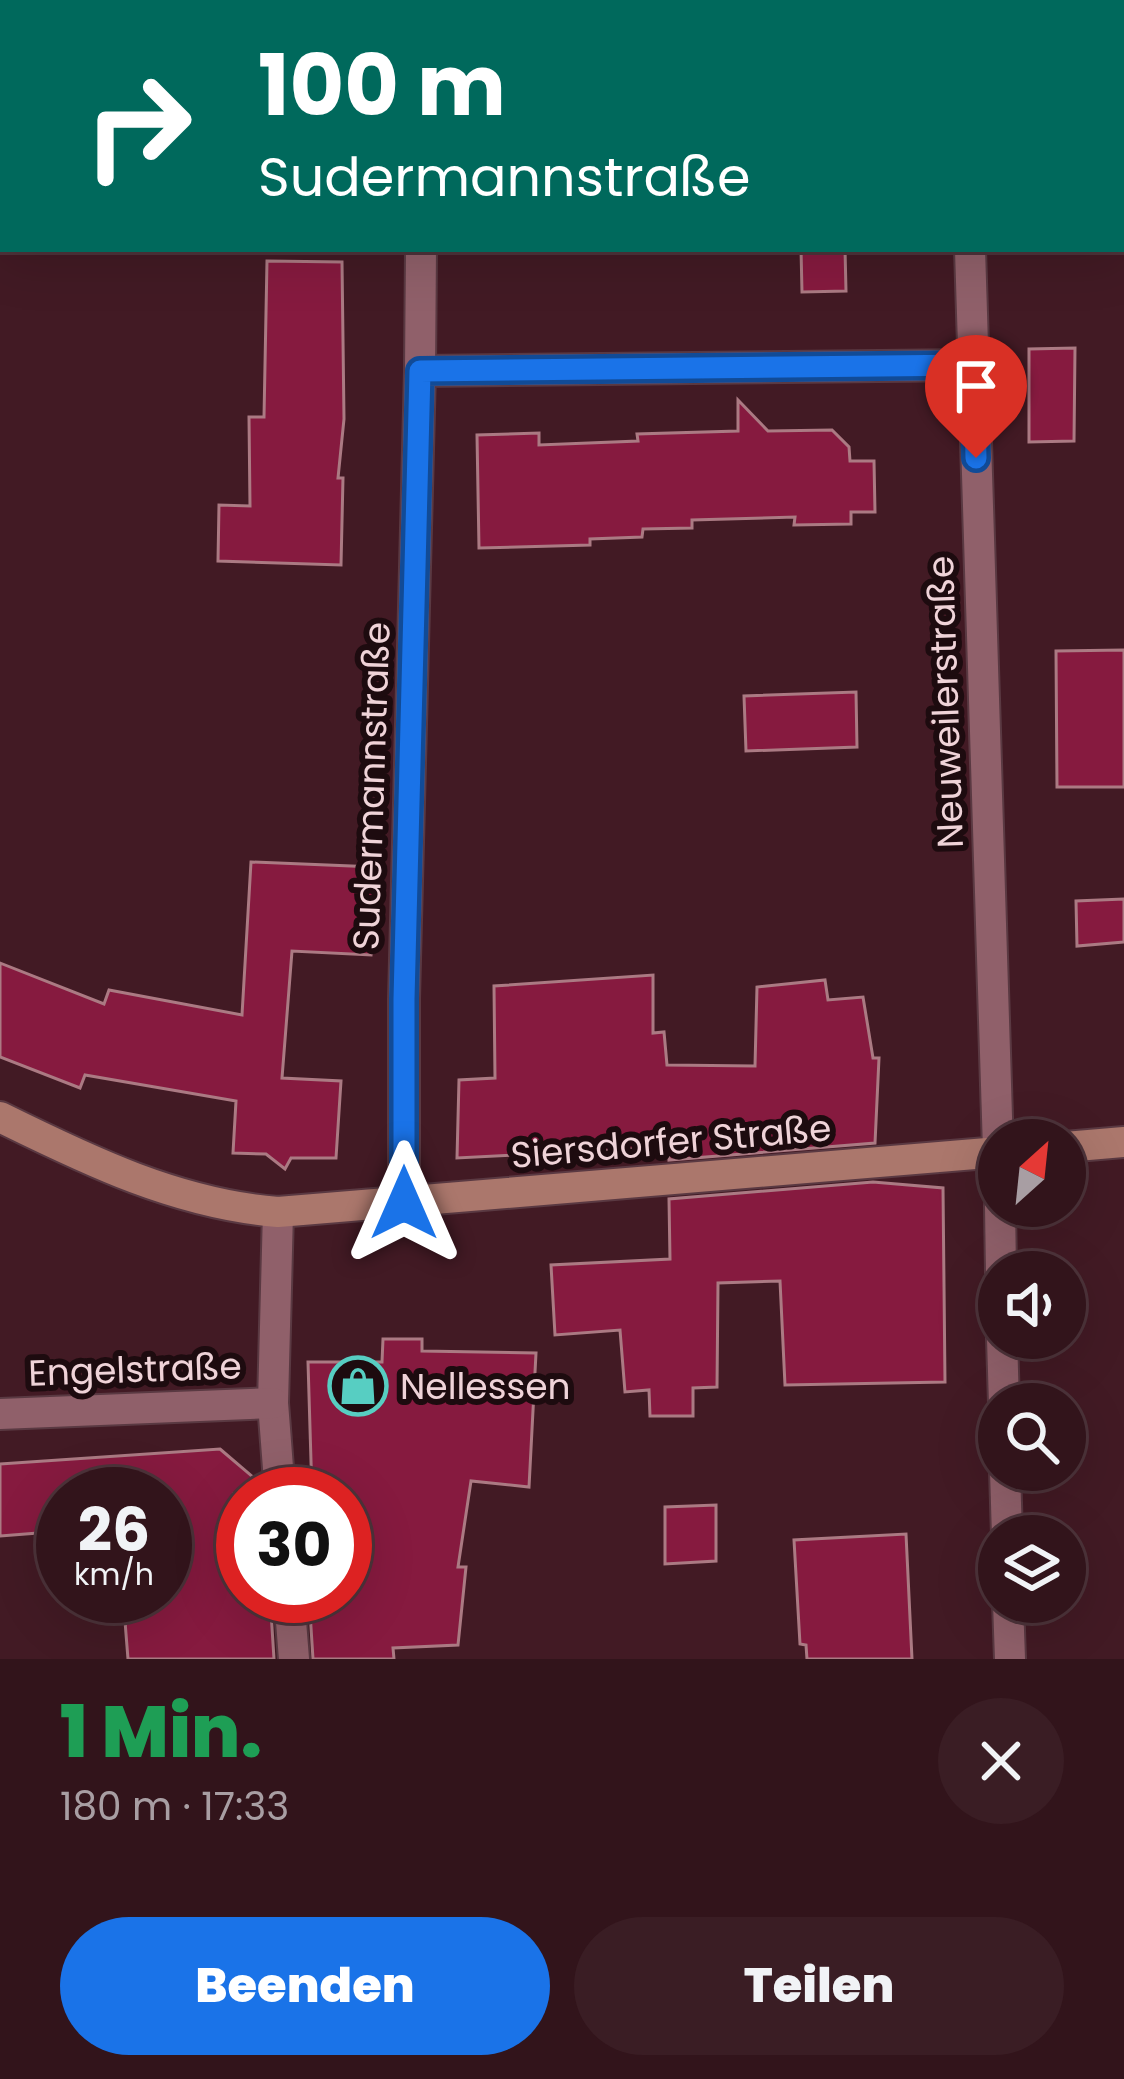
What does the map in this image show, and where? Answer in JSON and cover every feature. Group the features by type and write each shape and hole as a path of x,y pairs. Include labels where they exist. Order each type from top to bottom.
{"street":[{"name":"Sudermannstraße","path":"404,1203 404,999 421,252"},
{"name":"Neuweilerstraße","path":"970,252 998,1119"},
{"path":"420,371 974,365"},
{"name":"Siersdorfer Straße","path":"0,1117 100,1167 188,1196 278,1212 978,1154"},
{"path":"1086,1145 1124,1142"},
{"path":"278,1212 273,1403 278,1467"},
{"name":"Engelstraße","path":"0,1414 273,1403"},
{"path":"291,1623 294,1659"},
{"path":"1009,1623 1010,1659"}],"building":[{"path":"801,252 845,252 846,291 802,292"},
{"path":"267,261 342,262 341,565 218,561 219,505 250,506 249,417 264,417"},
{"path":"1075,348 1074,441 1029,442 1029,349"},
{"path":"738,400 768,431 832,430 849,447 850,461 874,461 875,512 851,512 851,524 794,525 795,517 692,520 692,528 643,529 642,537 590,539 590,545 479,548 477,435 539,433 539,445 638,441 637,434 738,431"},
{"path":"1124,650 1124,787 1057,787 1056,651"},
{"path":"856,692 857,747 746,751 744,696"},
{"path":"251,862 375,867 371,955 292,951 282,1078 341,1081 336,1158 291,1158 285,1169 266,1154 233,1153 236,1101 85,1075 80,1088 0,1057 0,963 104,1004 109,990 242,1015"},
{"path":"1124,899 1124,942 1077,946 1076,901"},
{"path":"653,975 653,1033 664,1032 667,1065 755,1066 757,987 825,980 828,1000 863,997 873,1058 879,1058 875,1143 669,1160 669,1147 457,1158 459,1080 495,1078 494,986"},
{"path":"873,1182 943,1188 945,1382 785,1385 780,1281 718,1283 717,1387 693,1388 693,1416 650,1416 649,1390 625,1392 620,1330 555,1335 551,1265 670,1259 669,1199"},
{"path":"383,1339 422,1339 422,1351 536,1353 529,1487 471,1481 458,1567 466,1567 458,1645 393,1648 394,1659 313,1659 311,1623 372,1623 372,1467 311,1467 308,1362 382,1362"},
{"path":"220,1449 241,1467 216,1467 216,1623 272,1623 274,1659 128,1659 125,1623 192,1623 192,1467 36,1467 36,1533 0,1536 0,1464"},
{"path":"716,1505 716,1561 665,1564 665,1507"},
{"path":"906,1534 912,1659 807,1659 806,1645 800,1644 794,1540"}],"place":[{"name":"Nellessen","path":"358,1386"}],"route":[{"path":"404,1203 404,999 420,371 974,365 976,458"}]}
